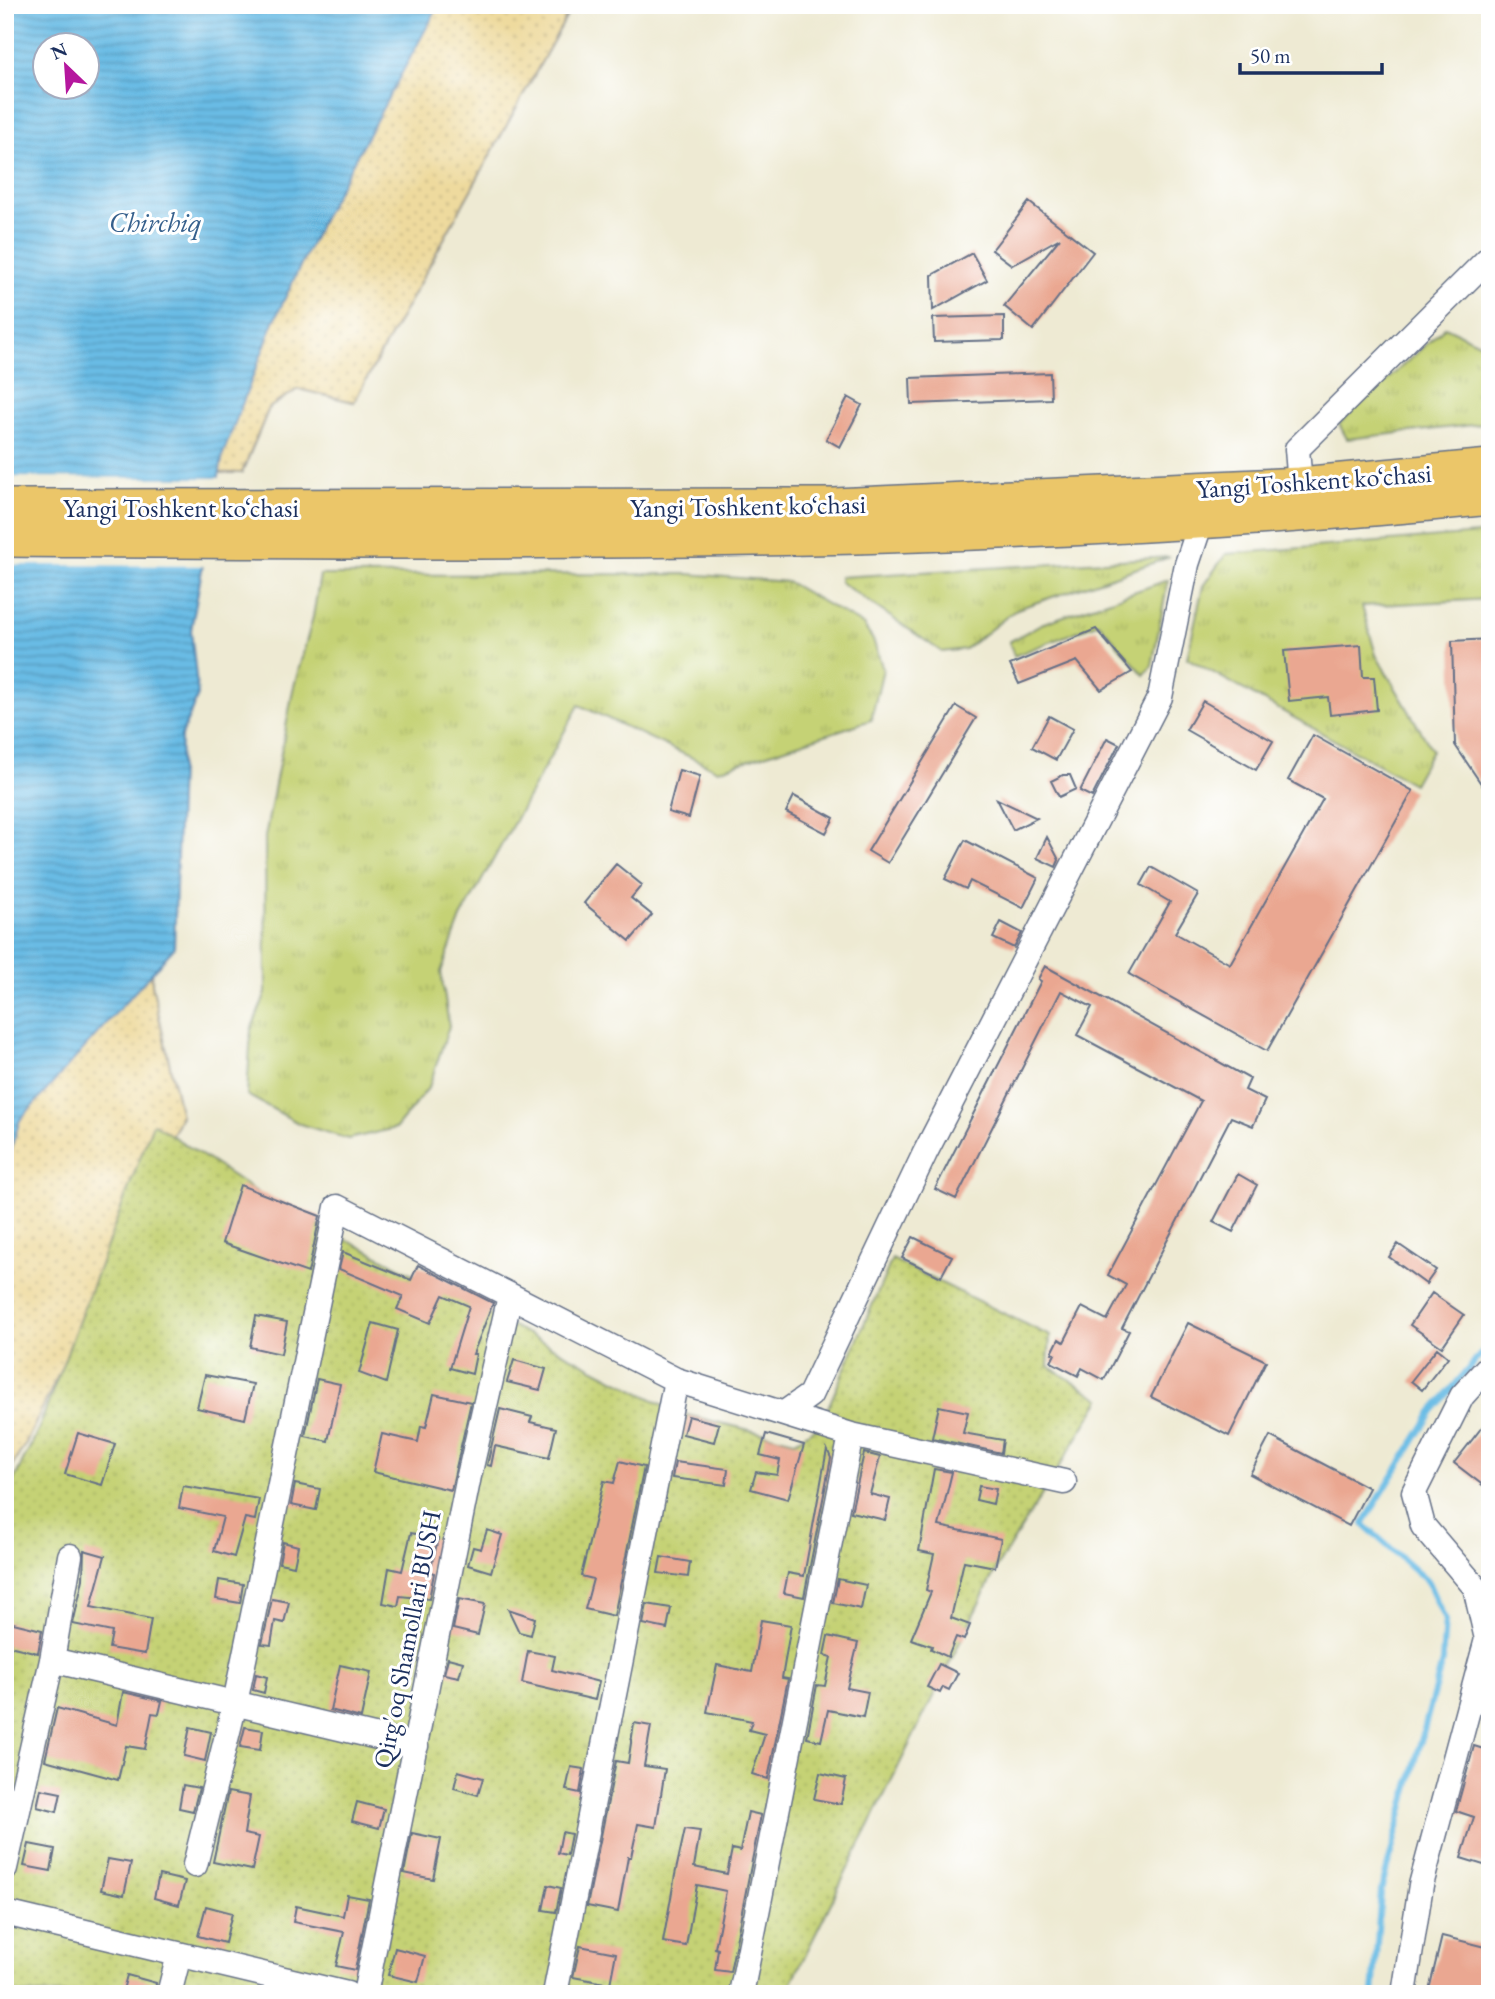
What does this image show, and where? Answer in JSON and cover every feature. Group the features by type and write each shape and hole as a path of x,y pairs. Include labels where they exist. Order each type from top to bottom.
{"highway":[{"name":"Yangi Toshkent ko‘chasi","path":"5,539 1300,485 1490,467"},
{"name":"Yangi Toshkent ko‘chasi","path":"5,507 339,525 830,537 1196,520 1490,497"}],"street":[{"path":"1300,485 1297,449 1490,257"},
{"path":"786,1412 810,1395 919,1165 1160,698 1187,564 1197,534 1196,520"},
{"path":"195,1865 235,1703 337,1207 677,1380 786,1412 851,1435 1064,1482"},
{"name":"Qirg'oq Shamollari BUSH","path":"365,1994 469,1476 510,1296"},
{"path":"1404,1994 1421,1885 1487,1639 1475,1587 1423,1526 1414,1492 1462,1396 1490,1365"},
{"path":"555,1994 677,1380"},
{"path":"741,1994 851,1435"},
{"path":"5,1868 52,1660 71,1556"},
{"path":"52,1660 416,1746"},
{"path":"5,1913 347,1994"},
{"path":"169,1994 179,1955"}],"green space":[{"path":"1445,327 1490,348 1490,423 1347,439 1339,424"},
{"path":"1490,533 1490,599 1362,606 1376,655 1432,750 1413,784 1187,658 1203,586 1226,554"},
{"path":"1170,557 1017,609 965,649 942,652 840,582 840,577"},
{"path":"688,574 788,582 863,625 873,640 883,669 871,720 718,770 579,705 461,918 441,972 449,1026 429,1087 396,1128 348,1139 300,1124 247,1095 251,1030 266,993 265,837 293,690 313,617 320,575"},
{"path":"1168,580 1152,666 1144,675 1099,623 1014,656 1009,642 1041,624"},
{"path":"153,1123 263,1196 679,1413 795,1441 821,1424 892,1259 1050,1336 1048,1366 1101,1399 996,1569 786,1994 5,1994 5,1498 37,1433"}],"sand":[{"path":"5,5 573,5 354,402 298,389 269,408 242,473 5,471"},
{"path":"157,703 152,984 181,1116 26,1443 5,1478 5,725"}],"water":[{"name":"Chirchiq","path":"5,5 439,5 325,214 275,319 223,454 191,630 198,695 181,736 174,948 20,1120 5,1168"}],"pier":[{"path":"5,477 222,478 206,566 5,565"}],"building":[{"path":"1029,202 1093,252 1033,330 1004,306 1060,238 1012,265 992,250"},
{"path":"972,253 987,280 933,310 932,275"},
{"path":"1004,316 1004,340 934,342 933,318"},
{"path":"1050,373 1051,399 911,404 910,378"},
{"path":"848,397 862,405 840,447 826,439"},
{"path":"1096,629 1132,672 1101,690 1077,661 1019,684 1010,665"},
{"path":"1490,639 1490,797 1455,745 1452,641"},
{"path":"1361,645 1363,677 1374,677 1377,710 1330,715 1328,697 1289,701 1284,651"},
{"path":"1203,701 1273,741 1256,770 1186,730"},
{"path":"956,706 976,718 888,863 868,851"},
{"path":"1049,716 1073,729 1056,760 1032,747"},
{"path":"1313,735 1413,791 1267,1051 1129,974 1170,902 1141,885 1151,867 1198,894 1175,933 1230,964 1323,799 1288,780"},
{"path":"1107,738 1119,744 1092,797 1080,791"},
{"path":"679,770 700,776 689,818 668,812"},
{"path":"1063,775 1070,775 1076,789 1059,797 1051,781"},
{"path":"794,796 834,818 826,833 786,812"},
{"path":"997,799 1037,818 1013,830"},
{"path":"1047,837 1059,860 1056,867 1037,858"},
{"path":"965,840 1038,878 1023,908 970,881 966,889 945,879"},
{"path":"616,864 642,885 631,898 652,915 630,941 584,903"},
{"path":"1001,922 1022,933 1014,948 993,938"},
{"path":"1045,966 1250,1079 1245,1090 1265,1100 1253,1126 1231,1117 1122,1328 1129,1331 1104,1380 1082,1368 1078,1376 1051,1362 1055,1354 1052,1353 1059,1339 1064,1342 1082,1307 1107,1320 1126,1285 1108,1275 1201,1101 1077,1035 1092,1007 1061,991 956,1199 935,1189 1041,981 1038,979"},
{"path":"1238,1174 1257,1185 1233,1232 1213,1222"},
{"path":"240,1185 320,1216 308,1273 222,1243"},
{"path":"913,1237 952,1256 941,1277 902,1258"},
{"path":"1398,1244 1436,1270 1426,1284 1389,1257"},
{"path":"343,1252 411,1280 418,1265 493,1303 473,1354 476,1354 472,1374 450,1368 469,1306 443,1295 430,1323 397,1309 403,1296 339,1269"},
{"path":"1432,1293 1464,1315 1442,1347 1410,1325"},
{"path":"256,1316 287,1322 281,1354 250,1347"},
{"path":"373,1323 398,1330 386,1383 359,1373"},
{"path":"1188,1323 1266,1361 1229,1436 1151,1397"},
{"path":"1437,1348 1448,1357 1422,1390 1411,1381"},
{"path":"514,1360 546,1369 540,1390 507,1382"},
{"path":"205,1375 253,1384 245,1419 197,1408"},
{"path":"317,1379 340,1384 328,1441 305,1436"},
{"path":"434,1394 471,1402 451,1490 373,1472 382,1434 418,1442 421,1426 426,1427"},
{"path":"939,1406 968,1412 963,1433 1003,1440 1001,1453 932,1438"},
{"path":"500,1409 532,1417 530,1422 556,1428 549,1458 495,1446 491,1466 487,1465"},
{"path":"688,1416 719,1424 714,1442 683,1434"},
{"path":"1490,1417 1490,1478 1484,1486 1454,1463"},
{"path":"78,1433 115,1444 102,1485 65,1474"},
{"path":"766,1434 804,1445 788,1499 751,1489 756,1472 777,1475 780,1460 760,1455"},
{"path":"1270,1436 1369,1488 1349,1526 1250,1474"},
{"path":"827,1449 831,1458 804,1597 784,1593 788,1573 804,1576"},
{"path":"864,1453 880,1457 870,1494 890,1499 885,1520 851,1512"},
{"path":"620,1461 644,1467 614,1616 585,1609 593,1579 581,1576 604,1481 614,1483"},
{"path":"675,1462 728,1469 726,1485 672,1478"},
{"path":"934,1469 952,1472 939,1526 1001,1539 995,1567 964,1561 951,1618 970,1625 964,1640 956,1637 948,1657 931,1649 932,1646 911,1639 931,1592 926,1590 934,1554 919,1551"},
{"path":"295,1484 320,1489 316,1510 291,1505"},
{"path":"183,1486 259,1499 255,1520 245,1518 234,1557 214,1551 223,1517 179,1508"},
{"path":"979,1486 996,1489 993,1504 976,1500"},
{"path":"487,1530 502,1535 491,1572 468,1565 473,1547 481,1549"},
{"path":"411,1533 438,1539 430,1572 434,1573 429,1599 400,1596 398,1606 383,1603 389,1568 402,1571"},
{"path":"283,1542 298,1546 294,1566 279,1563"},
{"path":"84,1550 105,1556 91,1607 151,1619 145,1654 109,1648 112,1632 73,1624 83,1579"},
{"path":"661,1557 690,1562 688,1577 658,1573"},
{"path":"838,1579 866,1585 861,1609 833,1603"},
{"path":"219,1580 243,1584 240,1603 216,1599"},
{"path":"272,1599 289,1602 284,1623 275,1621 271,1645 262,1644"},
{"path":"459,1599 485,1604 478,1635 453,1629"},
{"path":"647,1604 671,1608 667,1629 643,1624"},
{"path":"508,1609 535,1618 531,1635 519,1632"},
{"path":"761,1620 791,1625 782,1678 788,1679 768,1779 752,1774 765,1734 749,1730 752,1721 707,1712 717,1665 752,1672"},
{"path":"5,1621 42,1630 38,1653 5,1645"},
{"path":"828,1636 858,1643 847,1688 868,1692 863,1717 828,1710 821,1741 807,1738 817,1685 825,1686 831,1657 824,1655"},
{"path":"528,1651 555,1656 552,1670 599,1682 595,1700 522,1683"},
{"path":"448,1658 463,1662 459,1677 444,1674"},
{"path":"939,1664 958,1673 949,1690 943,1687 940,1693 927,1687"},
{"path":"340,1665 371,1672 361,1718 330,1710"},
{"path":"256,1674 267,1677 264,1693 253,1690"},
{"path":"123,1692 162,1701 159,1714 152,1713 145,1749 126,1746 118,1780 45,1760 57,1708 117,1725"},
{"path":"634,1723 651,1726 644,1766 665,1769 656,1827 638,1824 631,1857 628,1857 618,1912 587,1906 616,1761 628,1763"},
{"path":"190,1727 211,1732 205,1761 184,1756"},
{"path":"245,1727 263,1730 260,1750 240,1747"},
{"path":"1474,1746 1490,1751 1490,1867 1461,1858 1474,1817 1456,1811"},
{"path":"571,1767 584,1769 580,1793 566,1790"},
{"path":"458,1771 483,1778 478,1795 454,1788"},
{"path":"820,1773 846,1779 841,1804 814,1799"},
{"path":"183,1785 199,1788 193,1811 179,1808"},
{"path":"41,1789 61,1793 57,1812 37,1807"},
{"path":"228,1792 250,1796 244,1834 259,1837 252,1870 213,1862"},
{"path":"357,1802 384,1809 379,1828 352,1821"},
{"path":"748,1812 761,1815 730,1972 715,1970 718,1949 715,1948 726,1891 697,1885 686,1946 663,1942 675,1875 685,1829 700,1831 694,1867 727,1874 732,1849 740,1851"},
{"path":"562,1832 571,1834 567,1855 558,1853"},
{"path":"412,1833 441,1839 433,1879 404,1873"},
{"path":"29,1844 55,1849 51,1871 24,1866"},
{"path":"108,1859 131,1863 124,1895 101,1890"},
{"path":"159,1875 185,1881 179,1905 154,1898"},
{"path":"548,1885 561,1888 556,1912 543,1910"},
{"path":"347,1895 369,1899 355,1970 336,1966 344,1932 293,1922 296,1906 343,1916"},
{"path":"206,1906 232,1913 225,1943 198,1936"},
{"path":"1442,1936 1490,1948 1490,1994 1428,1994"},
{"path":"580,1946 616,1953 610,1984 573,1977"},
{"path":"395,1948 425,1956 418,1982 388,1975"},
{"path":"127,1975 156,1983 155,1994 122,1994"}],"waterway":[{"path":"1373,1994 1381,1891 1442,1662 1445,1620 1428,1582 1363,1524 1433,1411 1490,1343"}]}
